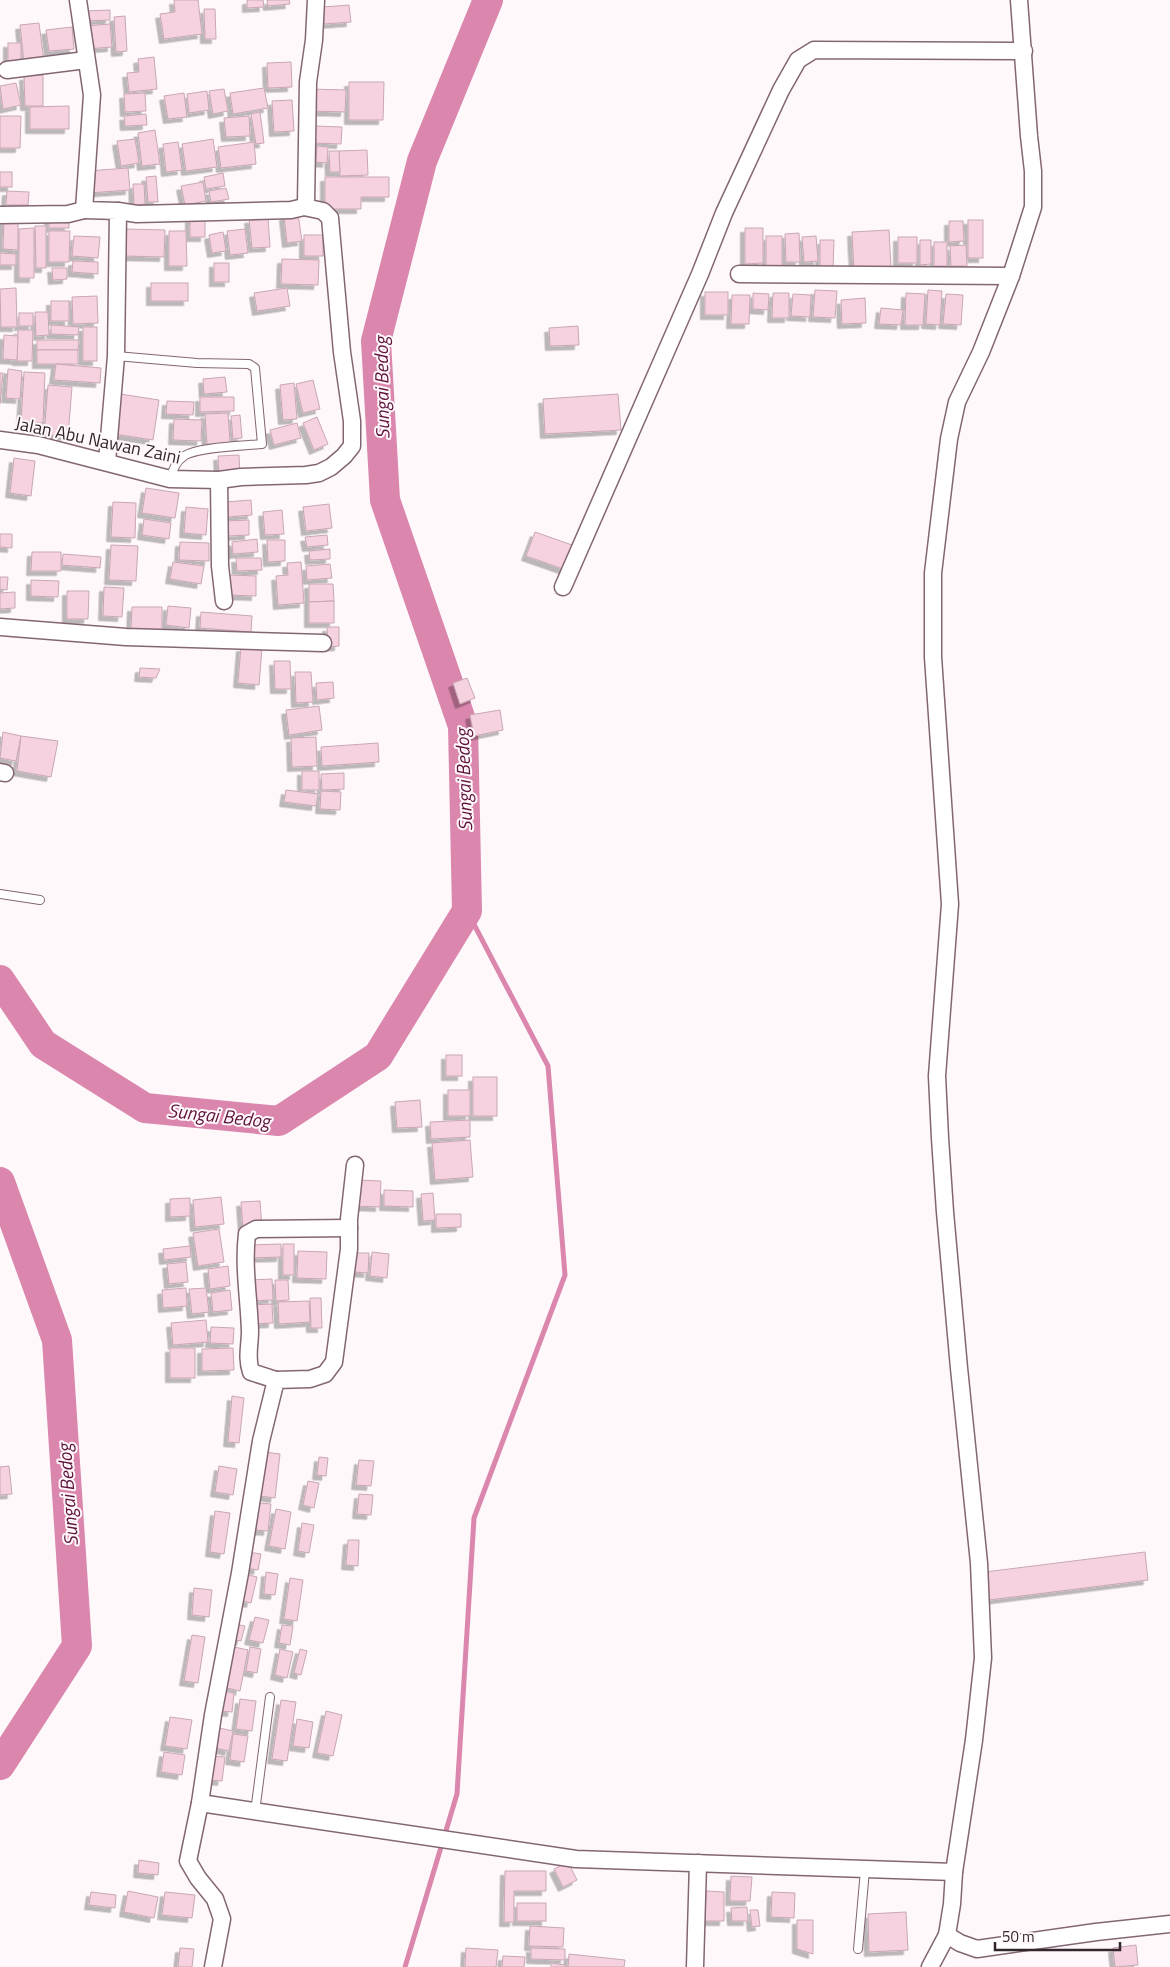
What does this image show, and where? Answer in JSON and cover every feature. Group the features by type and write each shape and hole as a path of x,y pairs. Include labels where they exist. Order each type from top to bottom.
{"street":[{"path":"78,0 92,95 84,210"},
{"path":"0,215 68,214 84,210 118,211 137,214 291,210 304,208 306,204 308,82 314,40 316,0"},
{"path":"930,1967 947,1935 952,1904 954,1872 974,1740 983,1658 979,1563 955,1329 937,1076 950,904 933,657 933,573 949,439 957,402 981,352 1012,276 1033,207 1033,171 1019,0"},
{"path":"563,587 700,274 724,213 781,90 798,60 814,50 1024,52"},
{"path":"7,70 86,60"},
{"name":"Jalan Abu Nawan Zaini","path":"0,440 38,445 170,479 218,480 241,477 306,475 331,467 352,446 352,421 342,352 330,218 323,211 304,208"},
{"path":"107,462 116,356 118,211"},
{"path":"739,274 1012,276"},
{"path":"218,480 220,566 224,601"},
{"path":"0,627 126,637 323,643"},
{"path":"349,1228 256,1229 247,1234 246,1264 250,1333 247,1362 251,1372 276,1380 310,1379 325,1374 334,1362 348,1258 354,1165"},
{"path":"213,1967 222,1919 215,1899 198,1878 188,1861 200,1804 261,1441 276,1380"},
{"path":"200,1804 576,1859 954,1872"},
{"path":"695,1967 698,1863"},
{"path":"947,1935 960,1943 977,1949 1096,1932 1170,1924"}],"lane":[{"path":"116,356 197,363 249,364 256,368 262,444 196,451 185,455 176,464 170,479"},
{"path":"0,894 40,900"},
{"path":"255,1812 270,1697"},
{"path":"858,1949 865,1870"}],"building":[{"path":"174,0 198,0 202,34 164,39 160,14 175,12"},
{"path":"247,0 263,0 264,7 247,8"},
{"path":"267,0 289,0 290,4 268,6"},
{"path":"349,5 351,22 324,24 323,7"},
{"path":"204,9 215,9 216,39 205,39"},
{"path":"110,10 110,20 84,21 84,11"},
{"path":"125,16 127,51 116,52 114,17"},
{"path":"39,23 44,61 24,63 20,25"},
{"path":"110,24 112,47 86,49 84,26"},
{"path":"72,27 74,49 49,51 46,30"},
{"path":"8,43 21,43 21,65 8,65"},
{"path":"154,57 157,89 129,92 127,73 139,72 138,59"},
{"path":"291,62 292,87 268,88 267,63"},
{"path":"43,75 43,106 25,106 24,76"},
{"path":"349,82 384,82 383,120 349,120"},
{"path":"16,83 21,105 3,109 0,86"},
{"path":"264,88 268,108 233,114 230,93"},
{"path":"224,89 228,111 213,114 209,91"},
{"path":"310,89 346,90 345,112 310,111"},
{"path":"207,91 209,110 189,113 187,94"},
{"path":"145,93 146,111 125,112 124,94"},
{"path":"184,93 187,117 168,119 164,96"},
{"path":"292,100 294,131 274,132 272,101"},
{"path":"69,106 69,129 30,129 30,107"},
{"path":"260,112 264,143 256,144 251,114"},
{"path":"146,114 147,125 125,126 124,116"},
{"path":"0,116 21,116 20,148 0,148"},
{"path":"249,116 250,136 226,137 224,118"},
{"path":"314,126 342,127 341,144 314,143"},
{"path":"155,130 160,164 142,166 138,133"},
{"path":"135,139 139,163 121,166 117,141"},
{"path":"213,139 217,167 186,171 182,144"},
{"path":"178,142 182,170 166,172 163,144"},
{"path":"254,142 256,164 221,168 218,147"},
{"path":"317,146 328,147 327,163 316,162"},
{"path":"367,150 368,175 340,176 339,151"},
{"path":"329,151 339,151 340,172 330,172"},
{"path":"128,168 130,190 88,193 87,171"},
{"path":"0,172 12,172 12,187 0,187"},
{"path":"223,173 225,186 206,189 204,177"},
{"path":"156,176 158,202 148,202 146,177"},
{"path":"325,177 389,177 389,197 361,197 361,209 325,209"},
{"path":"203,182 206,201 185,205 181,186"},
{"path":"133,184 144,184 145,204 134,205"},
{"path":"226,188 229,199 211,202 209,191"},
{"path":"7,191 29,192 28,205 6,205"},
{"path":"298,214 302,241 287,243 284,216"},
{"path":"49,216 69,216 69,228 49,228"},
{"path":"190,218 205,218 205,237 190,237"},
{"path":"268,218 270,247 252,248 249,219"},
{"path":"4,220 18,220 18,250 3,249"},
{"path":"968,220 983,220 983,258 968,258"},
{"path":"949,221 963,221 964,241 949,242"},
{"path":"35,226 46,226 46,268 36,268"},
{"path":"34,228 34,278 19,278 19,229"},
{"path":"745,228 763,228 763,263 745,264"},
{"path":"125,229 165,230 164,257 124,256"},
{"path":"245,229 248,253 230,255 227,231"},
{"path":"889,230 891,268 854,270 852,232"},
{"path":"49,231 70,231 69,262 49,262"},
{"path":"169,231 186,231 187,266 169,266"},
{"path":"223,232 226,251 212,253 209,235"},
{"path":"799,233 800,262 786,262 785,234"},
{"path":"304,235 323,235 323,256 304,256"},
{"path":"74,236 100,237 98,258 72,256"},
{"path":"766,236 782,236 782,271 766,271"},
{"path":"816,236 818,261 804,262 802,237"},
{"path":"898,237 917,237 917,263 898,263"},
{"path":"820,240 834,240 833,270 820,270"},
{"path":"920,240 931,240 931,264 920,265"},
{"path":"934,242 947,242 947,266 934,266"},
{"path":"966,245 967,266 951,266 950,246"},
{"path":"0,253 16,254 16,265 0,265"},
{"path":"282,259 319,260 318,285 281,284"},
{"path":"73,261 98,262 98,274 72,272"},
{"path":"214,263 229,263 229,282 214,282"},
{"path":"52,268 67,268 67,279 53,280"},
{"path":"151,283 188,283 188,301 151,301"},
{"path":"16,288 17,327 1,327 0,289"},
{"path":"287,288 290,306 257,311 254,293"},
{"path":"815,290 837,291 835,318 813,317"},
{"path":"928,290 942,291 940,325 926,324"},
{"path":"705,292 728,292 728,315 705,315"},
{"path":"753,293 769,294 768,310 753,309"},
{"path":"773,293 789,293 789,318 772,318"},
{"path":"906,293 925,294 923,325 905,325"},
{"path":"793,294 811,295 810,317 791,316"},
{"path":"946,294 963,295 961,325 943,324"},
{"path":"732,295 750,295 749,324 731,324"},
{"path":"97,296 98,323 73,324 72,297"},
{"path":"865,298 866,323 842,324 841,300"},
{"path":"51,301 69,301 69,321 51,321"},
{"path":"881,308 903,310 901,325 879,324"},
{"path":"35,312 48,312 49,335 36,336"},
{"path":"19,313 33,313 33,326 19,326"},
{"path":"51,325 79,327 78,335 51,334"},
{"path":"578,326 579,345 550,346 549,328"},
{"path":"83,327 97,327 97,361 83,361"},
{"path":"18,330 33,330 32,361 17,361"},
{"path":"4,335 18,336 17,360 3,359"},
{"path":"37,340 79,340 78,350 37,350"},
{"path":"37,350 78,350 78,364 37,364"},
{"path":"56,364 101,368 100,383 54,380"},
{"path":"8,369 22,371 20,399 6,398"},
{"path":"24,372 45,373 43,423 21,422"},
{"path":"0,373 3,373 0,404"},
{"path":"225,377 227,392 204,394 203,379"},
{"path":"313,380 320,409 303,413 296,384"},
{"path":"294,383 297,419 283,420 280,385"},
{"path":"48,385 72,387 68,436 44,435"},
{"path":"120,394 159,400 153,440 114,434"},
{"path":"618,394 621,430 545,434 543,399"},
{"path":"200,397 234,397 234,411 200,412"},
{"path":"167,401 194,402 193,415 166,414"},
{"path":"228,413 230,443 207,444 205,414"},
{"path":"240,415 242,438 233,439 231,416"},
{"path":"317,417 328,444 314,450 303,423"},
{"path":"174,419 202,420 201,441 173,440"},
{"path":"297,423 301,438 274,445 270,430"},
{"path":"239,455 240,474 219,475 218,456"},
{"path":"14,458 35,461 31,496 10,493"},
{"path":"146,488 179,493 175,518 142,513"},
{"path":"251,500 252,515 227,517 226,502"},
{"path":"113,502 136,503 135,538 111,537"},
{"path":"329,504 332,528 306,531 303,507"},
{"path":"186,507 208,509 206,535 184,533"},
{"path":"282,510 284,534 265,535 263,512"},
{"path":"144,519 171,523 169,539 142,535"},
{"path":"249,520 249,535 228,536 227,521"},
{"path":"535,532 575,546 566,570 526,556"},
{"path":"0,534 12,534 12,548 0,547"},
{"path":"327,535 328,545 307,547 305,537"},
{"path":"257,539 258,552 233,554 232,542"},
{"path":"267,540 285,540 285,561 268,562"},
{"path":"180,542 209,543 209,561 179,560"},
{"path":"111,545 138,546 136,581 109,580"},
{"path":"330,549 330,559 310,560 309,551"},
{"path":"32,552 61,552 61,571 31,571"},
{"path":"63,554 101,557 100,568 62,565"},
{"path":"236,558 261,558 262,570 237,571"},
{"path":"173,562 204,566 201,584 170,579"},
{"path":"301,562 304,603 278,605 276,576 288,575 287,563"},
{"path":"330,564 332,578 307,580 306,566"},
{"path":"229,575 256,576 256,596 229,595"},
{"path":"0,577 8,577 7,590 0,589"},
{"path":"31,580 59,581 58,597 31,596"},
{"path":"309,584 333,584 334,601 309,602"},
{"path":"104,587 124,588 122,617 103,616"},
{"path":"67,591 89,591 88,619 67,619"},
{"path":"15,592 15,608 0,609 0,593"},
{"path":"334,601 334,623 309,623 309,602"},
{"path":"168,606 191,608 189,628 166,625"},
{"path":"132,607 162,607 162,631 131,631"},
{"path":"201,612 252,616 251,632 200,628"},
{"path":"327,627 339,627 339,646 328,647"},
{"path":"241,647 262,648 259,685 238,683"},
{"path":"274,661 290,661 291,689 275,689"},
{"path":"140,668 160,669 156,678 139,677"},
{"path":"295,672 311,672 313,702 296,703"},
{"path":"467,678 475,698 460,704 453,683"},
{"path":"333,682 334,698 317,700 316,683"},
{"path":"319,706 322,730 289,735 286,710"},
{"path":"500,710 503,730 474,736 470,715"},
{"path":"3,732 21,736 16,761 0,758"},
{"path":"21,736 58,741 51,777 17,771"},
{"path":"316,737 317,766 292,767 291,738"},
{"path":"378,743 379,762 322,766 321,747"},
{"path":"302,771 319,771 319,790 302,790"},
{"path":"344,773 344,789 322,790 321,774"},
{"path":"286,790 318,794 316,806 284,802"},
{"path":"321,791 341,792 340,810 320,809"},
{"path":"446,1055 462,1055 462,1076 446,1076"},
{"path":"473,1077 497,1077 497,1116 473,1116"},
{"path":"448,1090 470,1090 470,1116 448,1116"},
{"path":"420,1100 422,1127 397,1128 395,1102"},
{"path":"470,1120 470,1137 431,1139 430,1122"},
{"path":"470,1140 473,1177 435,1180 432,1143"},
{"path":"357,1180 381,1181 380,1207 356,1206"},
{"path":"384,1190 413,1191 413,1207 384,1206"},
{"path":"433,1193 435,1220 423,1221 421,1194"},
{"path":"221,1197 224,1224 195,1227 193,1200"},
{"path":"190,1198 190,1216 170,1217 170,1199"},
{"path":"260,1201 262,1228 243,1229 241,1202"},
{"path":"436,1214 461,1214 461,1227 436,1228"},
{"path":"219,1229 224,1262 198,1266 193,1233"},
{"path":"281,1244 281,1257 249,1258 249,1245"},
{"path":"283,1244 294,1244 294,1275 283,1275"},
{"path":"190,1246 191,1257 164,1260 163,1249"},
{"path":"298,1251 327,1252 326,1279 297,1278"},
{"path":"372,1252 389,1254 387,1278 370,1276"},
{"path":"355,1253 369,1253 368,1273 354,1272"},
{"path":"186,1262 188,1282 169,1284 167,1264"},
{"path":"228,1266 230,1286 210,1289 208,1269"},
{"path":"272,1279 273,1300 251,1301 250,1280"},
{"path":"275,1280 288,1280 289,1300 276,1301"},
{"path":"186,1288 187,1306 163,1308 162,1290"},
{"path":"206,1288 209,1312 192,1314 189,1289"},
{"path":"230,1290 232,1310 213,1312 211,1293"},
{"path":"310,1298 321,1298 322,1328 311,1328"},
{"path":"309,1301 310,1322 279,1324 278,1302"},
{"path":"272,1304 273,1323 251,1324 251,1305"},
{"path":"206,1320 208,1342 173,1345 171,1323"},
{"path":"211,1327 234,1328 233,1344 210,1343"},
{"path":"170,1348 195,1348 195,1378 170,1378"},
{"path":"233,1348 234,1370 202,1371 202,1349"},
{"path":"232,1396 244,1398 239,1443 228,1442"},
{"path":"265,1452 280,1454 275,1498 260,1496"},
{"path":"319,1457 328,1458 326,1476 317,1475"},
{"path":"359,1460 374,1461 371,1486 356,1485"},
{"path":"9,1466 12,1494 0,1495 0,1467"},
{"path":"219,1466 237,1469 233,1495 215,1492"},
{"path":"308,1481 319,1483 314,1508 303,1505"},
{"path":"359,1494 373,1495 371,1515 357,1514"},
{"path":"259,1503 271,1504 268,1531 256,1530"},
{"path":"276,1509 291,1512 285,1549 269,1546"},
{"path":"215,1511 230,1513 224,1554 210,1552"},
{"path":"302,1523 314,1525 309,1553 298,1551"},
{"path":"348,1540 359,1540 358,1566 346,1565"},
{"path":"248,1552 261,1554 258,1570 245,1568"},
{"path":"1145,1552 1148,1580 989,1600 985,1572"},
{"path":"266,1572 278,1574 275,1595 264,1594"},
{"path":"245,1574 257,1577 251,1603 239,1600"},
{"path":"290,1578 303,1580 297,1621 284,1619"},
{"path":"194,1588 212,1590 209,1617 192,1615"},
{"path":"255,1617 269,1620 263,1643 249,1640"},
{"path":"234,1624 245,1626 241,1641 231,1639"},
{"path":"282,1625 293,1626 290,1645 279,1643"},
{"path":"192,1635 205,1637 198,1683 184,1681"},
{"path":"230,1646 248,1650 240,1691 223,1687"},
{"path":"250,1647 261,1649 257,1673 246,1671"},
{"path":"280,1649 293,1652 287,1678 275,1675"},
{"path":"300,1649 307,1651 301,1675 294,1673"},
{"path":"222,1691 234,1693 232,1712 220,1711"},
{"path":"240,1699 256,1701 252,1731 236,1729"},
{"path":"281,1700 296,1702 287,1761 272,1759"},
{"path":"326,1711 342,1715 333,1756 317,1753"},
{"path":"170,1717 192,1720 187,1749 165,1746"},
{"path":"297,1719 313,1722 309,1748 293,1746"},
{"path":"215,1727 233,1731 229,1751 211,1747"},
{"path":"233,1734 248,1736 244,1762 230,1760"},
{"path":"164,1752 185,1755 182,1775 161,1772"},
{"path":"212,1756 225,1757 222,1781 209,1780"},
{"path":"139,1860 159,1863 158,1875 138,1873"},
{"path":"568,1862 577,1880 563,1887 554,1869"},
{"path":"505,1871 546,1871 546,1891 514,1891 514,1922 504,1922"},
{"path":"731,1876 752,1877 750,1901 730,1901"},
{"path":"128,1891 158,1897 154,1918 124,1912"},
{"path":"706,1891 724,1892 724,1921 705,1921"},
{"path":"91,1892 116,1895 115,1908 89,1905"},
{"path":"165,1892 195,1895 192,1918 162,1915"},
{"path":"772,1892 795,1893 794,1918 771,1917"},
{"path":"517,1903 546,1903 546,1921 517,1921"},
{"path":"747,1907 748,1921 732,1921 731,1908"},
{"path":"750,1910 758,1910 760,1926 752,1927"},
{"path":"906,1912 908,1950 869,1952 868,1914"},
{"path":"797,1920 813,1920 813,1954 797,1949"},
{"path":"530,1926 564,1928 563,1947 529,1946"},
{"path":"1136,1945 1138,1965 1115,1967 1113,1948"},
{"path":"180,1948 194,1949 192,1967 178,1967"},
{"path":"466,1948 498,1950 496,1967 465,1967"},
{"path":"531,1948 565,1949 565,1960 531,1959"},
{"path":"569,1954 625,1960 624,1967 568,1967"},
{"path":"503,1956 525,1957 524,1967 502,1967"},
{"path":"551,1963 565,1965 565,1967 551,1967"}],"waterway":[{"name":"Sungai Bedog","path":"0,980 43,1044 145,1108 279,1121 378,1056 467,911 463,726 385,500 376,341 422,161 488,0"},
{"path":"405,1967 457,1794 474,1518 565,1275 548,1066 467,911"},
{"name":"Sungai Bedog","path":"0,1182 57,1340 77,1646 0,1765"}]}
